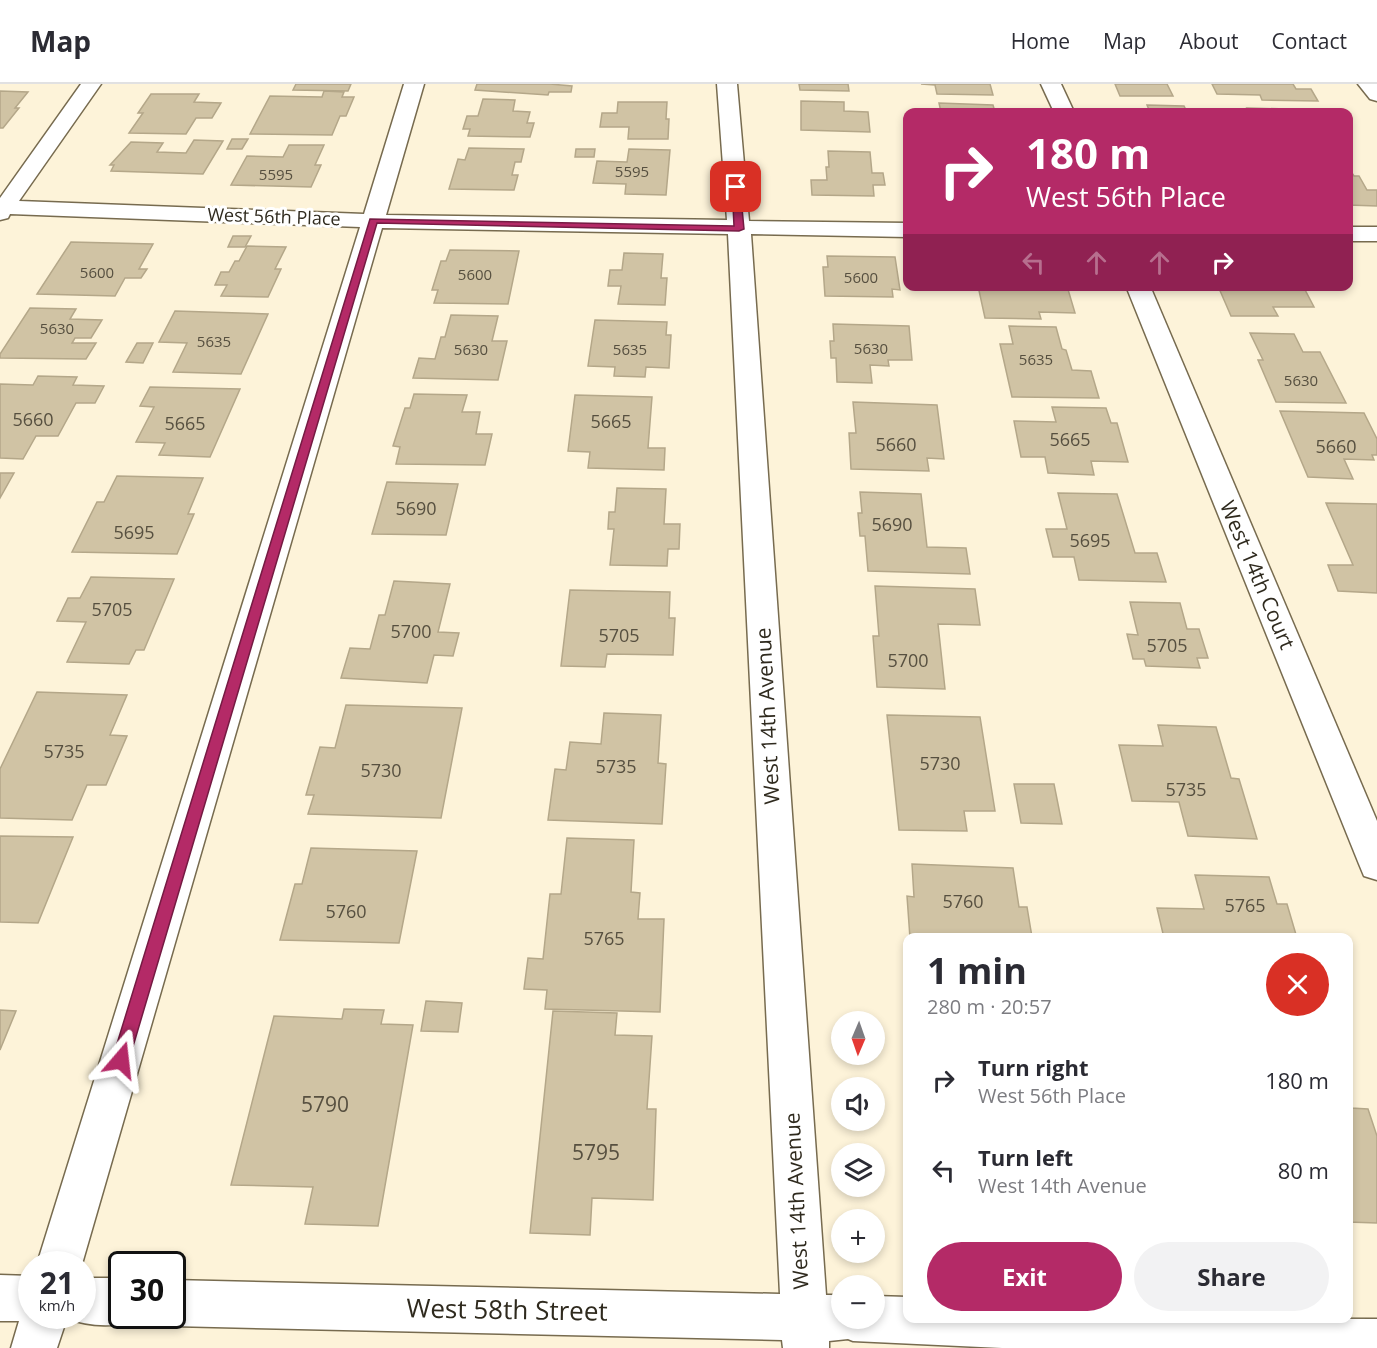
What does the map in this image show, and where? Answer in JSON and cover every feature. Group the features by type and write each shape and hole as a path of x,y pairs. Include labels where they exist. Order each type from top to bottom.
{"street":[{"path":"1,209 91,84"},
{"path":"63,1251 414,84"},
{"name":"West 14th Avenue","path":"727,84 817,1327"},
{"path":"1051,84 1062,108"},
{"path":"1368,84 1377,95"},
{"name":"West 56th Place","path":"1,209 374,221 739,229 903,230"},
{"path":"1353,234 1377,234"},
{"name":"West 14th Court","path":"1139,291 1377,864"},
{"path":"0,1298 18,1299"},
{"name":"West 58th Street","path":"186,1304 817,1327"},
{"path":"885,1319 903,1320"},
{"path":"962,1323 1377,1342"},
{"path":"34,1348 40,1329"}],"building":[{"path":"296,84 351,84 348,91 293,90"},
{"path":"477,84 572,86 571,92 549,92 548,95 475,90"},
{"path":"799,84 848,84 849,91 800,90"},
{"path":"921,84 990,84 993,95 937,94 935,85"},
{"path":"1115,84 1167,84 1173,96 1120,96"},
{"path":"1212,84 1293,84 1296,89 1311,89 1318,101 1262,100 1260,95 1217,94"},
{"path":"0,91 28,92 3,128 0,128"},
{"path":"324,91 344,92 342,97 354,97 346,116 340,116 332,135 250,134 270,96 322,97"},
{"path":"151,94 199,94 194,102 221,103 212,118 196,118 186,134 129,133 143,113 138,113"},
{"path":"483,99 515,100 513,111 530,112 527,123 534,123 530,137 468,136 470,129 463,129 467,116 478,116"},
{"path":"801,101 844,102 844,111 868,112 870,132 801,130"},
{"path":"618,102 667,102 668,139 628,139 629,127 600,127 602,113 617,113"},
{"path":"939,103 993,105 994,108 940,108"},
{"path":"1147,105 1184,106 1185,108 1148,108"},
{"path":"232,139 248,139 242,149 227,149"},
{"path":"194,140 223,141 203,174 111,171 114,165 110,165 131,142 163,143 157,152 186,153"},
{"path":"289,145 324,145 315,165 321,165 311,187 231,185 247,156 283,157"},
{"path":"469,148 524,149 521,162 515,162 512,175 518,175 514,190 449,189 458,159 465,160"},
{"path":"576,149 595,149 594,157 575,157"},
{"path":"629,149 670,150 666,195 625,194 626,184 593,183 597,161 627,162"},
{"path":"828,151 870,152 872,173 883,173 885,185 873,185 874,196 812,195 811,180 827,180"},
{"path":"1353,174 1359,176 1367,190 1377,190 1377,206 1353,205"},
{"path":"233,236 251,236 245,247 228,247"},
{"path":"71,242 153,244 139,269 147,269 141,278 125,278 115,296 37,294"},
{"path":"247,246 286,247 275,269 281,269 268,297 221,296 227,285 215,285 221,272 229,272 235,261 239,261"},
{"path":"450,250 519,251 508,304 434,303 438,290 432,290 441,261 446,261"},
{"path":"624,253 663,254 661,278 667,278 665,305 618,304 621,286 608,286 610,270 622,270"},
{"path":"827,256 895,257 900,290 892,289 893,297 825,296 823,267 828,267"},
{"path":"979,291 1068,291 1075,313 1039,312 1041,319 985,318"},
{"path":"1220,291 1306,291 1314,307 1273,307 1278,316 1231,316"},
{"path":"30,308 76,309 70,319 102,320 91,338 75,338 72,343 96,343 86,359 0,358 0,354"},
{"path":"175,311 268,314 241,374 173,372 187,343 159,342"},
{"path":"451,315 498,316 492,341 507,341 498,380 413,378 419,358 435,359 441,337 445,337"},
{"path":"595,320 667,322 666,335 671,335 669,368 646,367 645,377 614,376 615,367 588,366"},
{"path":"833,324 909,326 912,360 888,360 889,366 870,365 872,383 837,382 836,358 831,358 830,341 834,341"},
{"path":"1009,326 1056,327 1062,349 1066,350 1072,370 1091,371 1099,398 1012,397 1000,344 1013,344"},
{"path":"1250,333 1294,334 1303,352 1320,352 1346,403 1276,402 1258,360 1263,360"},
{"path":"137,343 153,343 143,363 126,362"},
{"path":"38,376 77,377 73,385 104,386 95,403 76,403 58,436 36,436 23,459 0,458 0,384 33,385"},
{"path":"150,387 240,389 210,457 159,455 165,443 136,442 154,407 140,406"},
{"path":"414,394 467,395 462,412 480,412 476,434 492,434 485,465 396,464 400,447 393,446 405,408 410,408"},
{"path":"575,395 652,397 648,448 665,448 664,470 588,468 590,452 568,451"},
{"path":"853,402 937,405 944,459 927,458 929,471 851,469 849,433 856,433"},
{"path":"1052,407 1106,408 1111,423 1117,423 1128,462 1091,461 1094,475 1048,473 1045,457 1021,457 1014,421 1056,422"},
{"path":"1280,411 1364,413 1377,439 1377,455 1372,455 1374,460 1344,459 1353,479 1308,477"},
{"path":"0,473 14,473 0,498"},
{"path":"117,476 203,478 188,514 194,514 177,554 72,552 97,502 104,502"},
{"path":"387,482 458,484 446,535 372,534"},
{"path":"617,488 666,489 664,524 680,524 679,549 668,549 667,566 610,565 614,529 608,529 609,512 615,512"},
{"path":"860,492 921,494 927,547 966,548 970,574 868,571 865,536 860,536 858,513 862,513"},
{"path":"1058,493 1117,494 1135,553 1157,553 1166,582 1079,580 1074,557 1053,557 1046,529 1067,529"},
{"path":"1326,503 1377,504 1377,593 1338,591 1328,565 1353,565"},
{"path":"91,577 174,579 144,650 136,650 129,664 67,662 86,622 57,621 68,598 80,598"},
{"path":"394,581 450,584 438,632 459,633 453,656 434,655 427,683 341,678 350,648 370,649 379,615 385,615"},
{"path":"875,586 975,589 980,625 938,624 945,689 877,687 873,636 879,636"},
{"path":"570,590 670,592 669,618 675,618 673,655 607,654 605,667 561,666"},
{"path":"1130,602 1180,603 1187,629 1199,629 1208,658 1197,658 1200,668 1146,666 1144,659 1133,659 1127,634 1138,635"},
{"path":"37,692 127,695 110,735 127,736 106,785 87,785 72,820 0,818 0,769"},
{"path":"346,705 462,708 441,818 308,814 314,795 306,795 320,747 335,748"},
{"path":"604,713 661,715 658,763 666,764 662,824 548,820 555,769 566,770 570,742 601,744"},
{"path":"887,715 980,717 995,811 964,811 967,831 899,830"},
{"path":"1158,725 1216,727 1231,778 1239,779 1257,839 1188,836 1179,802 1132,801 1119,745 1163,746"},
{"path":"1014,784 1054,784 1062,824 1021,823"},
{"path":"0,836 73,837 38,923 0,922"},
{"path":"567,838 634,840 631,892 640,893 638,919 664,919 660,1012 545,1009 547,990 524,989 528,958 543,959 550,894 561,894"},
{"path":"311,848 417,851 399,943 280,940 295,884 302,884"},
{"path":"912,864 1013,868 1019,907 1027,907 1031,933 910,933 907,896 914,897"},
{"path":"1195,875 1269,877 1277,904 1287,904 1296,933 1163,933 1157,908 1204,909"},
{"path":"426,1001 462,1003 458,1032 421,1031"},
{"path":"344,1009 384,1010 381,1024 413,1025 378,1226 305,1224 313,1187 231,1185 274,1016 342,1019"},
{"path":"0,1010 16,1011 0,1050"},
{"path":"553,1011 617,1013 615,1035 652,1036 647,1109 656,1109 653,1200 592,1198 590,1235 530,1233"},
{"path":"1353,1108 1368,1109 1377,1136 1377,1223 1353,1222"}],"route":[{"path":"121,1060 374,221 739,229 736,187"}]}
